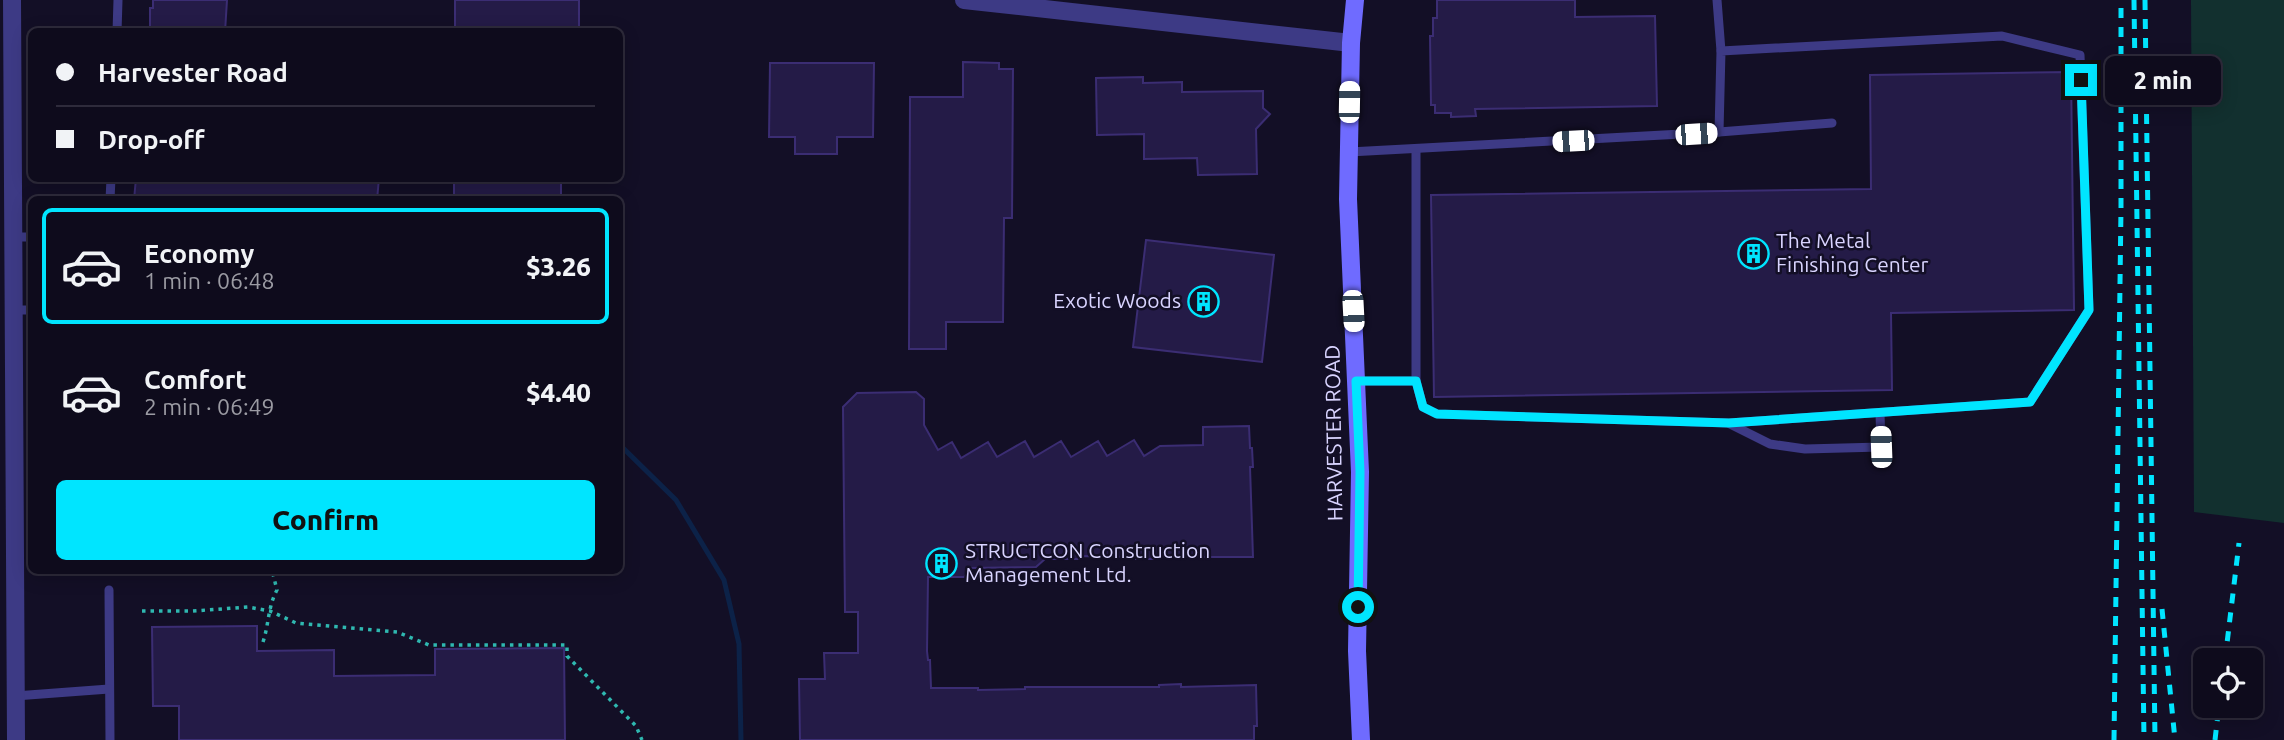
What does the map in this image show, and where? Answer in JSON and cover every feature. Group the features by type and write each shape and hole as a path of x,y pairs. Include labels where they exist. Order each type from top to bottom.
{"main road":[{"name":"HARVESTER ROAD","path":"1355,0 1351,43 1348,200 1360,472 1357,651 1361,740"}],"street":[{"path":"12,0 23,310 16,740"},
{"path":"964,0 1351,43"}],"lane":[{"path":"117,28 118,0"},
{"path":"1717,0 1721,51 1719,132"},
{"path":"1416,150 1416,381 1423,407 1437,414 1729,423 2030,402 2089,310 2080,55 2002,36 1721,51"},
{"path":"1349,152 1719,132 1832,123"},
{"path":"1356,381 1416,381"},
{"path":"1729,423 1770,444 1805,449 1881,447 1880,413"},
{"path":"109,590 110,740"},
{"path":"15,695 110,689"}],"path":[{"path":"263,642 269,625 270,603 277,590 273,574"},
{"path":"142,611 248,607 270,611 296,623 397,632 429,645 566,645 566,656 636,726 642,740"}],"green space":[{"path":"2191,0 2284,0 2284,523 2194,512"}],"building":[{"path":"153,0 227,0 225,28 150,28 150,8 153,8"},
{"path":"455,0 579,0 579,28 455,28"},
{"path":"1437,0 1575,0 1575,17 1655,16 1657,106 1475,109 1476,116 1451,117 1451,113 1435,113 1435,105 1431,105 1430,36 1433,36 1433,18 1437,18"},
{"path":"963,62 999,63 999,69 1013,69 1012,218 1004,218 1003,322 946,322 946,349 909,349 910,97 963,97"},
{"path":"770,63 874,63 873,137 837,137 837,154 795,154 795,137 769,137"},
{"name":"The Metal Finishing Center","path":"2071,72 2074,310 1891,313 1892,390 1434,397 1431,195 1871,189 1870,75"},
{"path":"1143,77 1143,83 1182,82 1182,92 1263,91 1263,108 1270,114 1256,129 1257,174 1198,175 1197,158 1144,159 1144,134 1097,135 1096,78"},
{"path":"136,182 379,182 377,196 134,196"},
{"path":"454,182 561,182 561,196 454,196"},
{"name":"Exotic Woods","path":"1146,240 1274,255 1262,362 1133,347"},
{"name":"STRUCTCON Construction Management Ltd.","path":"916,392 924,399 924,425 938,450 952,442 961,458 988,442 997,457 1025,441 1034,457 1061,441 1071,457 1098,441 1107,456 1134,440 1144,456 1160,446 1203,445 1203,427 1249,426 1253,467 1250,467 1253,557 1136,559 1081,556 1081,559 1045,559 1036,567 971,568 964,577 928,577 927,651 931,688 978,690 1025,687 1159,687 1181,684 1181,687 1256,685 1257,726 1254,726 1254,740 800,740 799,679 825,679 824,653 858,653 858,612 845,612 843,407 857,393"},
{"path":"257,626 257,651 334,650 334,676 435,675 435,649 564,648 565,740 179,740 179,706 153,706 152,627"}],"waterway":[{"path":"623,448 676,500 724,580 739,644 741,740"}],"railway":[{"path":"2114,740 2121,0"},
{"path":"2134,0 2144,740"},
{"path":"2145,0 2155,740"},
{"path":"2226,648 2239,543"},
{"path":"2162,609 2175,740"},
{"path":"2215,740 2218,718"}],"place":[{"name":"The Metal Finishing Center","path":"1753,253"},
{"name":"Exotic Woods","path":"1204,301"},
{"name":"STRUCTCON Construction Management Ltd.","path":"942,563"}],"route":[{"path":"1358,607 1360,472 1356,381 1416,381 1423,407 1437,414 1729,423 2030,402 2089,310 2081,80"}]}
